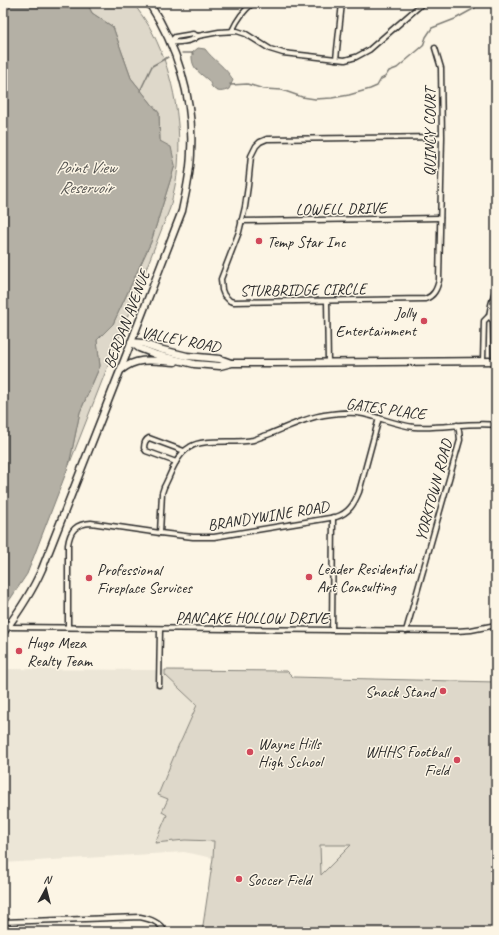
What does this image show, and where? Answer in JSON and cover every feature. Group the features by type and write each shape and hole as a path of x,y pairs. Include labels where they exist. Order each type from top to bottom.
{"main road":[{"name":"BERDAN AVENUE","path":"3,633 23,605 42,569 182,211 190,168 192,136 187,96 170,42 149,3"},
{"name":"VALLEY ROAD","path":"132,342 142,342 159,349 187,356 220,359 232,363"},
{"name":"VALLEY ROAD","path":"132,342 147,352 194,364 220,366 232,363 495,361"},
{"path":"120,371 127,365 142,360 194,364"}],"street":[{"path":"232,31 237,21 253,3"},
{"path":"336,59 342,3"},
{"path":"170,42 177,43 194,39 198,36 237,30 270,49 283,54 346,60 356,57 369,50 423,3"},
{"name":"QUINCY COURT","path":"435,48 441,68 442,137 440,218"},
{"name":"STURBRIDGE CIRCLE","path":"440,218 439,280 436,291 429,298 234,302 226,298 222,290 221,279 239,232 248,186 251,156 256,146 260,142 267,139 442,137"},
{"name":"LOWELL DRIVE","path":"241,221 440,218"},
{"path":"483,361 484,321 489,316 496,287"},
{"path":"327,301 328,363"},
{"path":"489,316 496,317"},
{"path":"489,316 493,322 495,361"},
{"name":"GATES PLACE","path":"160,533 162,493 164,487 176,462 184,451 189,447 201,443 253,440 305,420 324,415 354,413 400,424 423,427 480,424 496,425"},
{"name":"BRANDYWINE ROAD","path":"68,627 68,545 70,536 77,527 91,523 193,537 214,537 342,515 347,512 355,502 360,492 379,418"},
{"name":"YORKTOWN ROAD","path":"406,631 460,440 457,425"},
{"path":"176,462 146,451 144,448 146,440 149,438 184,451"},
{"path":"332,630 333,517"},
{"name":"PANCAKE HOLLOW DRIVE","path":"8,627 457,631 496,625"},
{"path":"159,685 160,629"},
{"path":"3,922 140,917 153,920 163,928 165,932"}],"shaded area":[{"path":"87,3 133,3 149,26 164,59 174,94 177,112 179,148 177,176 170,208 69,465 80,412 100,366 97,340 113,324 151,242 175,165 160,141 159,113 131,78 113,27 92,13"},
{"name":"Wayne Hills High School","path":"3,669 287,671 293,677 496,682 496,821 321,875 184,852 3,863"},
{"name":"Wayne Hills High School","path":"165,670 287,671 293,677 496,682 496,932 202,932 213,858 214,841 185,840 155,843 167,815 162,812 168,799 158,795 197,705 165,675","holes":["320,845 351,845 321,875"]}],"water":[{"name":"Point View Reservoir","path":"3,3 87,3 92,13 113,27 131,78 159,113 160,141 171,147 175,165 151,242 113,324 97,340 100,366 80,412 69,465 27,574 3,610"},
{"path":"198,48 205,49 230,75 233,80 229,89 222,91 216,90 195,68 192,53"}],"waterway":[{"path":"230,84 247,84 264,89 282,90 302,97 315,99 349,95 370,89 377,86 381,79 385,77 389,71 397,68 423,46 426,37 432,28 455,19 475,8 477,3"},
{"path":"182,53 193,54"},
{"path":"140,91 152,66 168,57"}],"place":[{"name":"Temp Star Inc","path":"259,241"},
{"name":"Jolly Entertainment","path":"424,321"},
{"name":"Leader Residential Art Consulting","path":"309,577"},
{"name":"Professional Fireplace Services","path":"89,578"},
{"name":"Hugo Meza Realty Team","path":"19,651"},
{"name":"Snack Stand","path":"443,691"},
{"name":"Wayne Hills High School","path":"250,752"},
{"name":"WHHS Football Field","path":"457,760"},
{"name":"Soccer Field","path":"239,879"}]}
